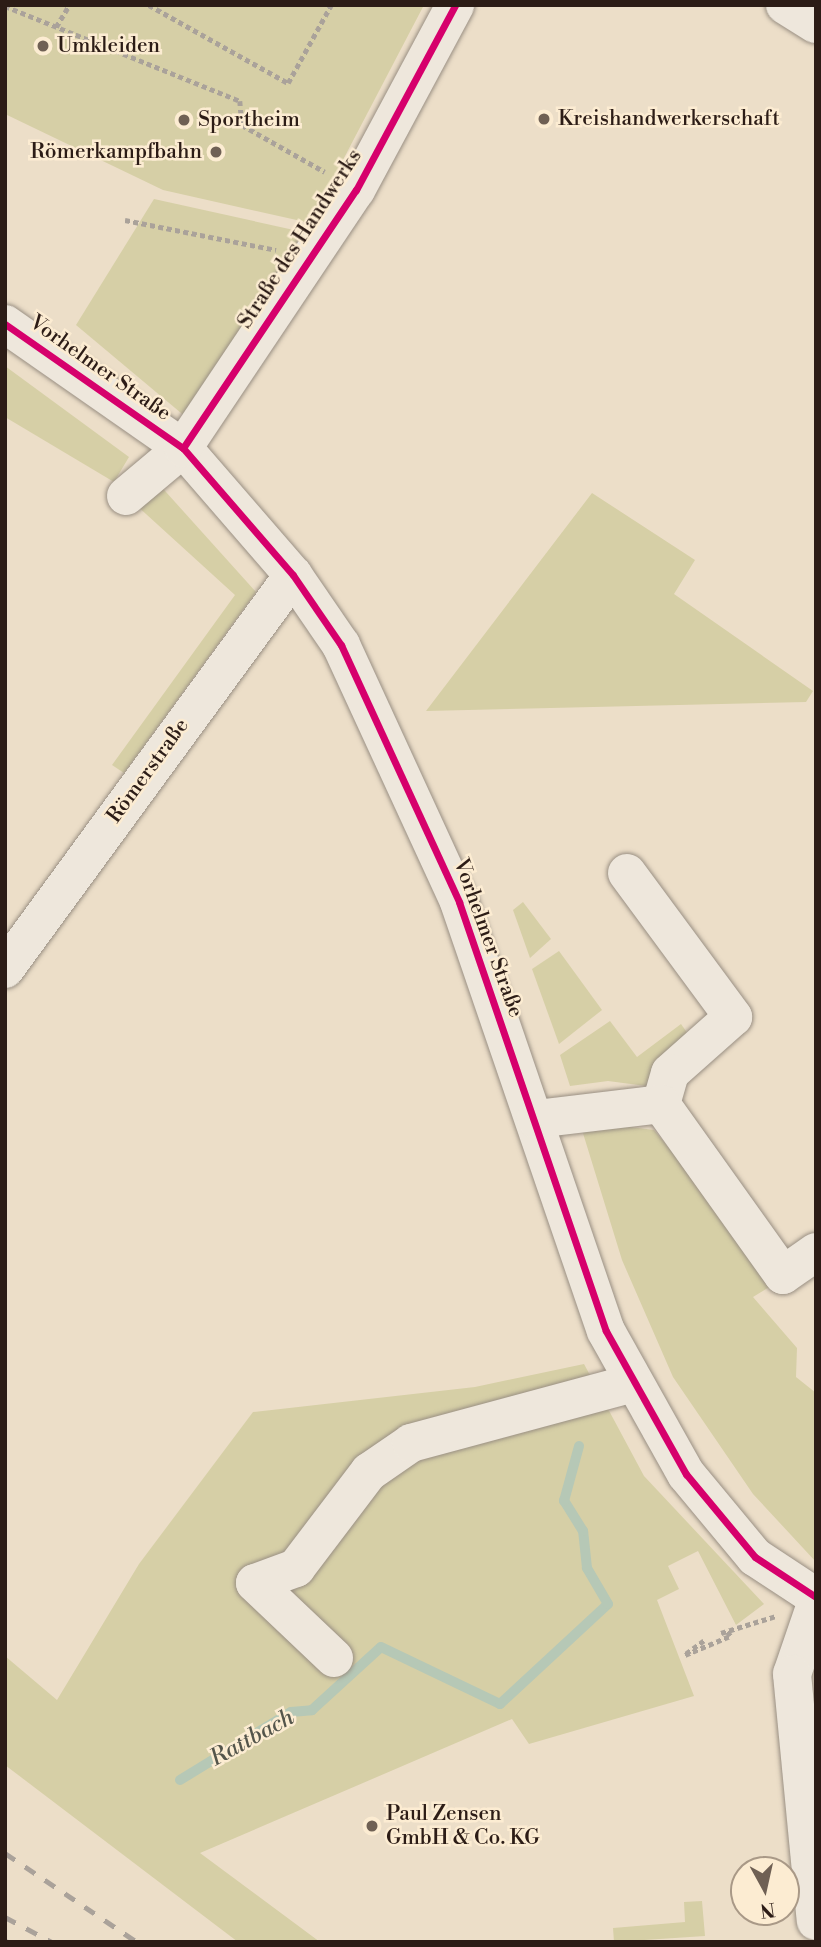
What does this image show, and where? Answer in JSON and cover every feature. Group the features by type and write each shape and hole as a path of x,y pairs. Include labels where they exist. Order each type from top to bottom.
{"street":[{"name":"Straße des Handwerks","path":"127,496 183,448 356,190 455,5"},
{"path":"785,5 816,24"},
{"name":"Vorhelmer Straße","path":"5,324 183,448 293,575 341,645 400,765 459,902 536,1119 606,1331 685,1474 755,1557 814,1606"},
{"name":"Römerstraße","path":"5,969 293,575"},
{"path":"627,873 733,1017 670,1073 661,1104"},
{"path":"536,1119 661,1104"},
{"path":"661,1104 783,1275 816,1252"},
{"path":"334,1658 255,1583 296,1568 369,1472 411,1443 633,1383"},
{"path":"814,1606 792,1674 816,1921"}],"path":[{"path":"56,27 69,5"},
{"path":"149,5 288,83 331,5"},
{"path":"5,6 240,101 242,125 356,190"},
{"path":"125,220 311,257"},
{"path":"704,1641 684,1653 730,1636 724,1632 764,1615 814,1606"}],"shaded area":[{"name":"Römerkampfbahn","path":"5,5 424,5 310,223 163,190 5,114"},
{"path":"154,199 303,232 187,418 76,325"},
{"path":"5,366 129,457 114,482 5,417"},
{"path":"157,482 256,592 124,773 112,765 235,595 135,504"},
{"path":"592,493 695,560 674,594 813,691 806,702 426,711"},
{"path":"523,902 551,939 530,958 513,910"},
{"path":"559,951 602,1010 559,1044 532,969"},
{"path":"610,1021 637,1057 681,1024 695,1044 646,1086 608,1081 570,1086 560,1055"},
{"path":"615,1125 654,1130 779,1281 753,1297 797,1348 796,1377 816,1393 816,1562 753,1494 673,1377 622,1260 582,1130"},
{"path":"584,1364 644,1476 764,1604 736,1625 698,1551 668,1566 679,1589 657,1600 694,1696 529,1744 512,1719 200,1853 320,1942 238,1942 5,1765 5,1656 57,1700 139,1564 253,1412 475,1387"},
{"path":"702,1901 705,1936 614,1942 613,1928 685,1922 684,1902"}],"waterway":[{"name":"Rattbach","path":"180,1780 291,1712 312,1710 381,1647 500,1704 608,1604 587,1568 583,1531 564,1501 579,1446"}],"railway":[{"path":"5,1853 137,1942"},
{"path":"5,1917 52,1942"}],"cycle path":[{"path":"183,448 356,190 455,5"},
{"path":"5,324 183,448 293,575 341,645 459,902 606,1331 686,1474 755,1557 816,1597"}],"place":[{"name":"Umkleiden","path":"43,46"},
{"name":"Kreishandwerkerschaft","path":"544,119"},
{"name":"Sportheim","path":"184,120"},
{"name":"Römerkampfbahn","path":"216,152"},
{"name":"Paul Zensen GmbH & Co. KG","path":"372,1826"}]}
